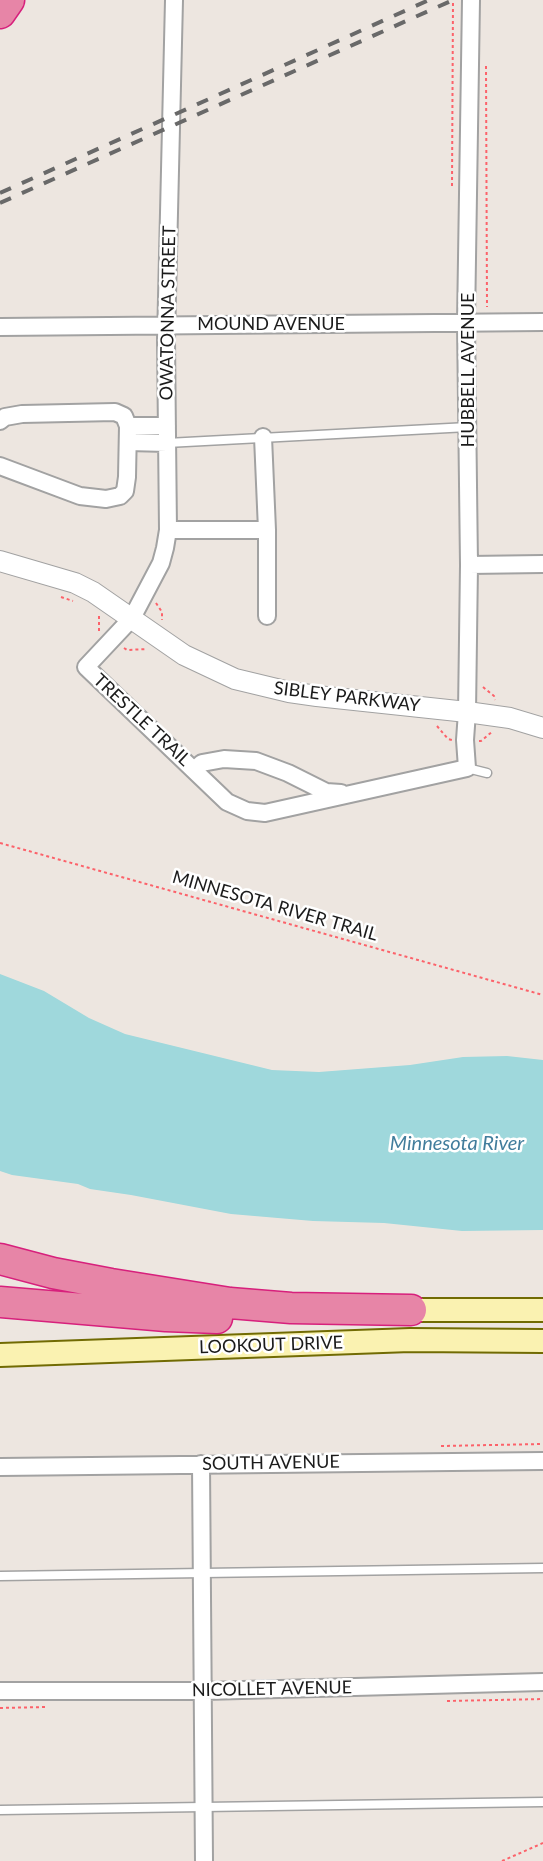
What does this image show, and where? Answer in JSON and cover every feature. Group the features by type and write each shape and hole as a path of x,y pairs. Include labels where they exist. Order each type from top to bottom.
{"highway":[{"path":"0,14 9,0"},
{"path":"0,1259 53,1273 230,1303 291,1308 411,1310"},
{"path":"0,1302 166,1316 296,1321 411,1310"}],"main road":[{"path":"411,1310 543,1310"},
{"name":"LOOKOUT DRIVE","path":"0,1355 410,1340 543,1341"}],"street":[{"name":"OWATONNA STREET","path":"132,618 161,562 168,530 166,325 174,0"},
{"name":"HUBBELL AVENUE","path":"467,768 465,740 469,565 466,323 471,0"},
{"name":"MOUND AVENUE","path":"0,327 543,322"},
{"path":"0,421 5,417 22,414 116,412 124,416 128,434 128,477 125,491 120,496 106,499 80,495 0,466"},
{"path":"128,434 167,434"},
{"path":"263,438 267,530 267,616"},
{"path":"168,530 267,530"},
{"name":"SIBLEY PARKWAY","path":"0,561 75,584 93,592 184,655 235,679 316,696 510,718 543,728"},
{"path":"469,565 543,564"},
{"name":"TRESTLE TRAIL","path":"132,618 86,667 227,802 247,811 266,813 467,768"},
{"name":"TRESTLE TRAIL","path":"194,770 202,763 224,759 256,761 288,773 326,792 348,794"},
{"name":"SOUTH AVENUE","path":"0,1467 543,1461"},
{"path":"201,1464 204,1861"},
{"name":"NICOLLET AVENUE","path":"0,1691 204,1691 543,1682"}],"lane":[{"path":"167,434 263,438 468,426"},
{"path":"467,768 487,773"},
{"path":"0,1576 543,1568"},
{"path":"0,1810 543,1802"}],"path":[{"path":"452,191 453,0"},
{"path":"486,58 488,322"},
{"path":"58,596 81,604"},
{"path":"145,596 159,606 163,625"},
{"path":"468,685 483,686 494,696 495,703"},
{"name":"MINNESOTA RIVER TRAIL","path":"0,843 543,995"},
{"path":"502,1861 543,1843"}],"water":[{"name":"Minnesota River","path":"0,974 44,991 89,1018 125,1034 272,1070 319,1072 410,1065 463,1057 507,1056 543,1060 543,1230 462,1231 384,1223 313,1221 231,1214 0,1171"}],"railway":[{"path":"0,193 429,0"},
{"path":"0,203 453,0"}]}
